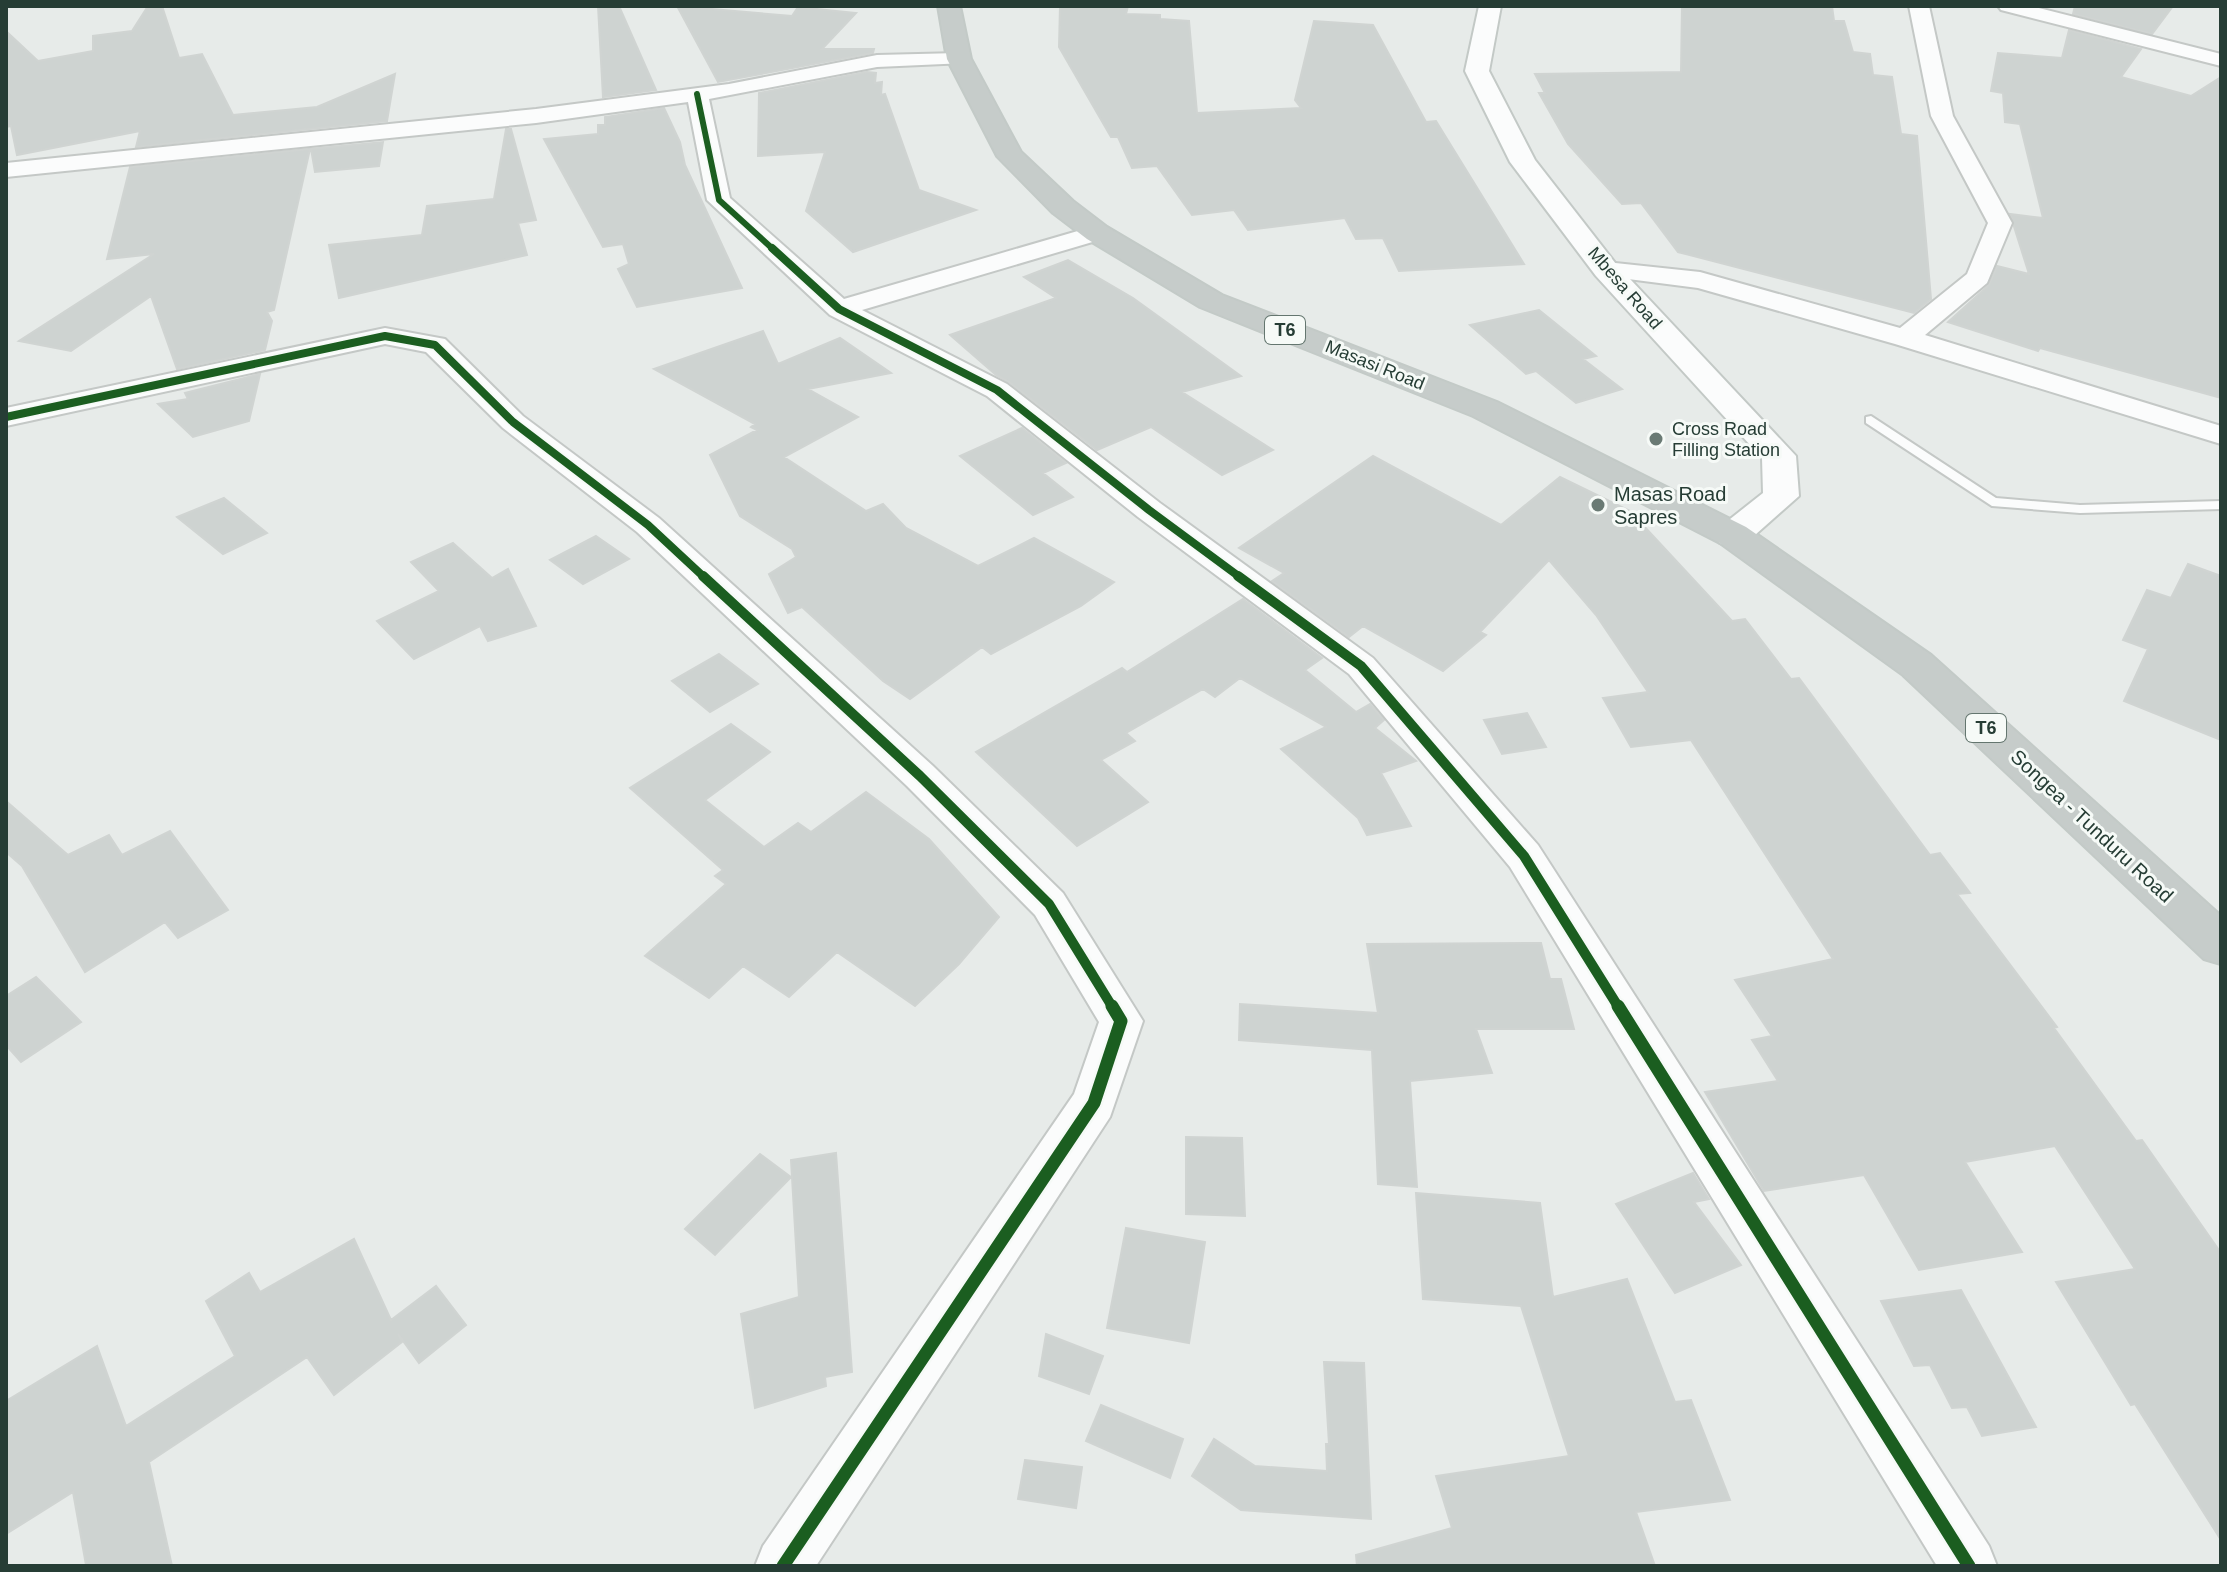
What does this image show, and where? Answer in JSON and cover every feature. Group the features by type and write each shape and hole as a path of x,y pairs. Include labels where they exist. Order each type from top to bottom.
{"highway":[{"name":"Masasi Road","path":"949,6 959,59 1010,156 1063,207 1097,233 1211,301 1485,409 1733,535"},
{"name":"Songea - Tunduru Road","path":"1733,535 1917,665 2221,945"}],"main road":[{"name":"Mbesa Road","path":"1490,6 1477,71 1523,162 1606,270 1779,456 1781,496 1733,535"}],"street":[{"path":"1905,338 1978,278 2000,223 1942,116 1919,6"},
{"path":"2008,6 2221,60"},
{"path":"6,170 536,116 697,94 877,61 959,59"},
{"path":"697,94 719,200 839,309 997,390 1149,510 1361,666 1524,856 1969,1566"},
{"path":"839,309 1097,233"},
{"path":"1606,270 1700,280 1905,338 2221,435"},
{"path":"6,417 385,336 435,345 513,422 648,525 920,776 1049,904 1121,1021 1094,1103 783,1566"}],"lane":[{"path":"1871,420 1992,502 2080,509 2221,505"}],"building":[{"path":"148,6 162,6 179,58 202,54 233,115 317,107 395,74 387,121 136,147 140,131 17,155 11,126 6,127 6,31 38,61 93,51 93,36 132,31"},
{"path":"598,6 619,6 656,90 603,97"},
{"path":"677,6 792,16 798,7 856,13 822,49 874,49 873,53 718,82"},
{"path":"1060,6 1128,6 1126,14 1160,15 1160,19 1189,21 1197,113 1301,108 1295,100 1314,21 1373,25 1426,122 1436,121 1524,264 1399,271 1383,238 1356,239 1345,218 1248,230 1234,210 1192,215 1157,166 1132,168 1118,137 1111,137 1059,47"},
{"path":"1682,6 1832,6 1834,21 1844,21 1853,52 1870,54 1873,75 1892,77 1901,134 1917,136 1931,299 1914,313 1678,252 1641,203 1622,204 1568,144 1539,93 1545,93 1535,74 1681,72"},
{"path":"2075,6 2173,6 2152,34 2073,14"},
{"path":"2069,30 2141,49 2121,77 2191,96 2221,77 2221,398 2040,348 2038,351 1948,322 1989,285 1997,266 2029,274 2010,214 2043,218 2020,124 2005,122 2003,93 1991,91 1998,53 2062,58"},
{"path":"867,72 876,73 875,83 882,82 881,95 885,94 919,190 976,210 853,252 806,211 825,152 758,156 759,93"},
{"path":"664,108 680,142 685,165 742,288 637,307 618,269 629,264 623,244 603,247 544,139 598,134 598,125 605,125 605,117"},
{"path":"506,129 511,129 536,220 518,223 527,255 339,298 329,245 422,235 427,206 494,199"},
{"path":"383,142 379,166 315,172 311,149"},
{"path":"310,149 274,310 267,312 272,321 265,350 177,369 151,296 71,351 19,341 154,254 107,259 130,167"},
{"path":"1068,260 1133,298 1241,376 1182,392 1273,450 1222,475 1151,427 1097,450 996,375 950,335 1056,298 1024,277"},
{"path":"1539,310 1596,356 1583,359 1622,389 1576,403 1536,371 1526,374 1470,325"},
{"path":"763,331 778,364 840,338 891,373 808,389 858,417 784,457 866,511 883,504 906,528 978,566 1034,538 1114,582 1081,606 991,654 982,647 910,699 883,681 802,607 788,613 769,574 796,557 792,549 740,516 710,455 757,430 751,427 755,424 654,369"},
{"path":"260,374 249,421 193,437 158,404 188,399 185,393"},
{"path":"1022,428 1066,463 1043,473 1073,497 1033,515 960,456"},
{"path":"1373,456 1501,525 1560,477 1630,511 1732,621 1745,619 1791,679 1799,678 1930,855 1940,853 1970,893 1957,894 2057,1027 2054,1028 2136,1141 2142,1140 2221,1253 2221,1540 2135,1404 2131,1405 2056,1282 2135,1269 2055,1146 1965,1162 2022,1252 1919,1270 1864,1175 1764,1191 1705,1092 1778,1081 1752,1040 1772,1036 1735,980 1833,959 1691,740 1631,747 1603,698 1648,692 1596,615 1549,560 1480,632 1486,635 1443,671 1363,626 1349,637 1272,581 1284,573 1239,548"},
{"path":"224,498 267,533 223,554 177,517"},
{"path":"596,536 629,559 583,584 550,560"},
{"path":"453,543 492,578 508,569 536,626 488,641 480,626 414,659 377,621 439,591 411,562"},
{"path":"2188,564 2221,576 2221,740 2124,701 2148,649 2123,640 2147,590 2171,598"},
{"path":"1243,599 1322,658 1305,670 1356,712 1370,704 1384,720 1375,728 1416,761 1381,773 1411,826 1367,835 1358,818 1281,749 1326,727 1240,678 1215,697 1203,689 1126,733 1135,741 1101,760 1148,802 1077,846 976,752 1122,668 1127,672"},
{"path":"719,654 758,684 710,712 672,681"},
{"path":"1527,713 1546,747 1502,754 1484,720"},
{"path":"731,724 770,752 705,800 764,847 798,823 811,832 866,792 929,839 999,917 959,964 915,1006 837,952 789,997 743,966 709,998 645,956 726,884 715,876 723,870 630,788"},
{"path":"6,801 68,855 109,835 122,855 170,831 228,910 178,938 165,922 85,972 22,866 6,852"},
{"path":"1541,943 1550,979 1561,979 1574,1029 1476,1029 1492,1073 1410,1081 1417,1187 1378,1184 1372,1050 1239,1040 1240,1004 1378,1013 1367,944"},
{"path":"36,977 81,1022 21,1062 6,1045 6,996"},
{"path":"1186,1137 1242,1138 1245,1216 1186,1214"},
{"path":"836,1153 852,1372 825,1377 826,1386 755,1408 741,1314 799,1297 791,1160"},
{"path":"760,1154 791,1177 715,1255 685,1229"},
{"path":"1693,1173 1709,1199 1694,1202 1741,1265 1675,1293 1616,1204"},
{"path":"1416,1193 1540,1203 1553,1297 1627,1279 1675,1402 1691,1400 1730,1500 1636,1512 1655,1566 1357,1566 1356,1555 1452,1528 1436,1476 1569,1456 1521,1306 1423,1299"},
{"path":"1126,1228 1205,1242 1189,1343 1107,1328"},
{"path":"354,1239 391,1320 436,1286 466,1325 419,1363 398,1334 402,1342 334,1395 307,1357 149,1462 172,1566 86,1565 73,1492 6,1534 6,1401 97,1346 126,1426 235,1356 206,1301 249,1273 260,1292"},
{"path":"1961,1290 2036,1427 1982,1436 1967,1407 1952,1408 1930,1365 1914,1366 1881,1301"},
{"path":"1046,1334 1103,1356 1089,1394 1039,1376"},
{"path":"1324,1362 1364,1363 1371,1519 1241,1510 1192,1476 1214,1439 1255,1466 1327,1471 1326,1444 1329,1444"},
{"path":"1101,1405 1183,1439 1170,1478 1086,1441"},
{"path":"1025,1460 1082,1467 1076,1508 1018,1499"}],"cycle path":[{"path":"697,94 719,200 839,309 997,390 1149,510 1361,666 1524,856 1969,1566"},
{"path":"6,417 385,336 435,345 513,422 648,525 920,776 1049,904 1121,1021 1094,1103 783,1566"}],"place":[{"name":"Cross Road Filling Station","path":"1656,439"},
{"name":"Masas Road Sapres","path":"1598,505"}]}
